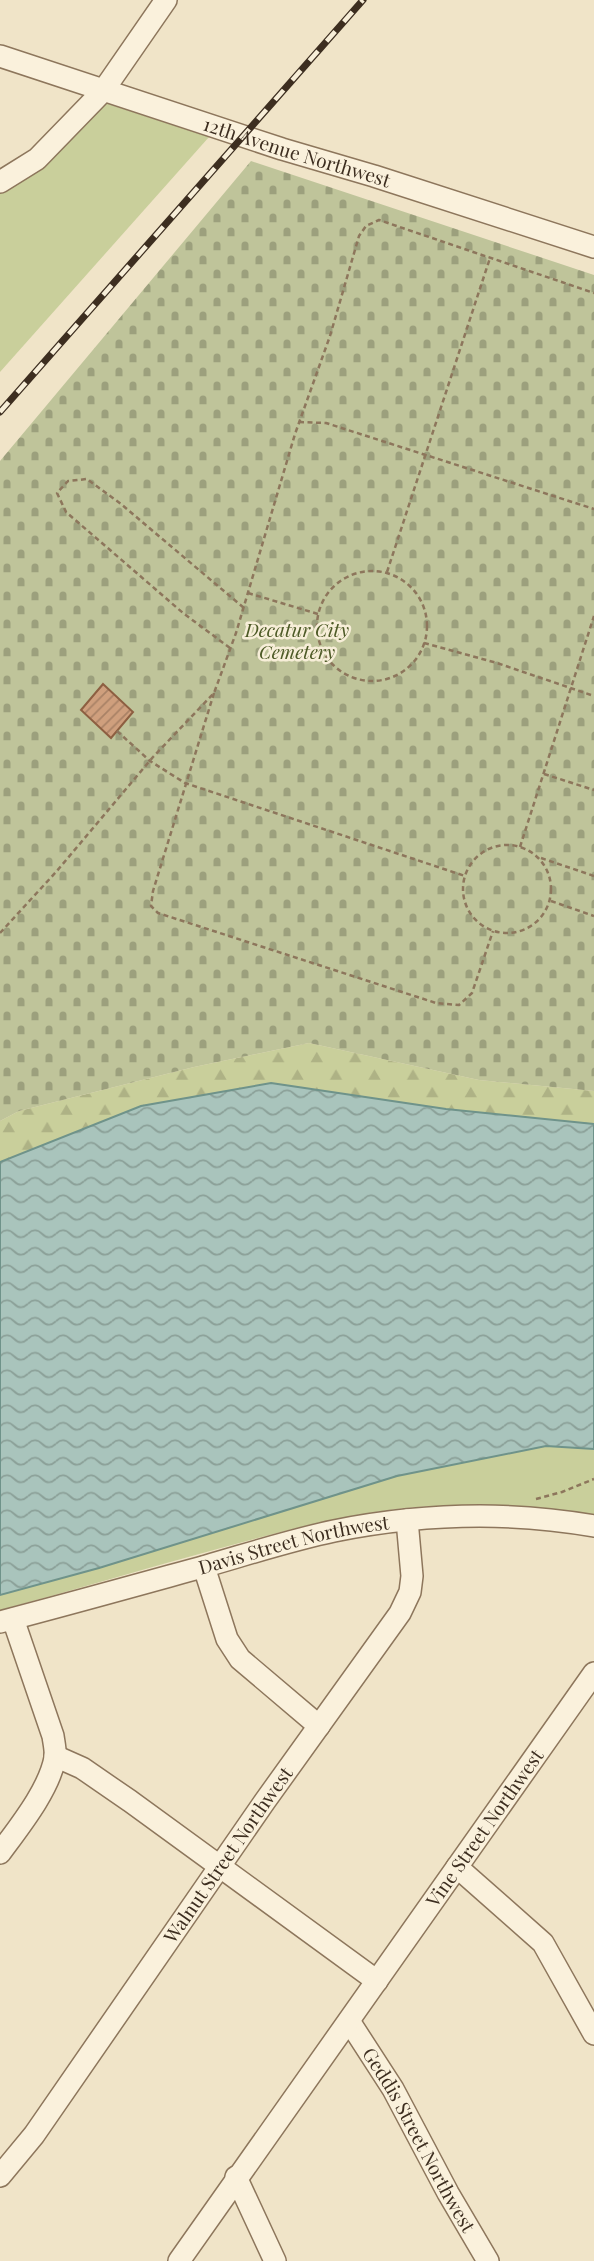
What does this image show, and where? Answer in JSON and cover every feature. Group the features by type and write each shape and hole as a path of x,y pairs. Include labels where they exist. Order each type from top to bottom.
{"street":[{"path":"0,182 37,159 103,91 166,0"},
{"name":"12th Avenue Northwest","path":"0,56 594,247"},
{"name":"Davis Street Northwest","path":"6,1620 331,1532 407,1520 499,1517 564,1521 594,1526"},
{"name":"Walnut Street Northwest","path":"0,2176 34,2135 400,1612 410,1592 412,1576 407,1520"},
{"path":"204,1567 227,1639 240,1659 319,1726"},
{"path":"0,1853 49,1778 55,1756 53,1736 6,1620"},
{"name":"Vine Street Northwest","path":"349,2021 594,1675"},
{"path":"55,1756 82,1769 221,1866 377,1981"},
{"path":"457,1867 543,1943 594,2034"},
{"path":"183,2259 236,2177 349,2021"},
{"name":"Geddis Street Northwest","path":"349,2021 393,2089 448,2193 488,2261"},
{"path":"236,2177 275,2261"}],"path":[{"path":"493,931 472,993 459,1005 436,1003 158,913 151,906 185,783 244,608 299,422 330,336 359,236 366,226 379,220 594,293"},
{"path":"387,572 490,258"},
{"path":"299,422 326,423 594,509"},
{"path":"230,649 183,613 66,512 57,493 68,481 87,479 121,504 244,608"},
{"path":"369,570 387,572 404,580 425,609 427,627 424,643 414,661 400,673 383,680 365,681 347,675 332,664 322,649 317,632 318,614 325,597 337,583 352,574 369,570"},
{"path":"248,593 318,614"},
{"path":"520,846 594,616"},
{"path":"424,643 497,663 594,696"},
{"path":"0,933 56,872 150,761 214,693"},
{"path":"117,731 150,761 185,783 465,876"},
{"path":"543,774 594,790"},
{"path":"540,858 548,871 552,886 550,901 544,914 534,925 507,934 481,925 471,915 465,903 465,876 472,862 483,851 497,845 520,846 540,858 594,876"},
{"path":"550,901 594,916"}],"green space":[{"path":"99,101 209,137 0,372 0,185"},
{"name":"Decatur City Cemetery","path":"251,161 594,275 594,1091 479,1080 309,1043 194,1067 19,1111 0,1121 0,461"},
{"path":"309,1043 479,1080 594,1091 594,1124 446,1109 141,1106 0,1162 0,1121 19,1111 194,1067"},
{"path":"546,1446 594,1449 594,1516 471,1506 421,1507 375,1512 265,1536 0,1610 0,1590 396,1476"}],"water":[{"path":"271,1083 446,1109 594,1124 594,1449 546,1446 397,1476 99,1568 0,1595 0,1162 141,1106"}],"building":[{"path":"103,684 133,712 111,738 81,710"}],"railway":[{"path":"0,412 363,0"}]}
